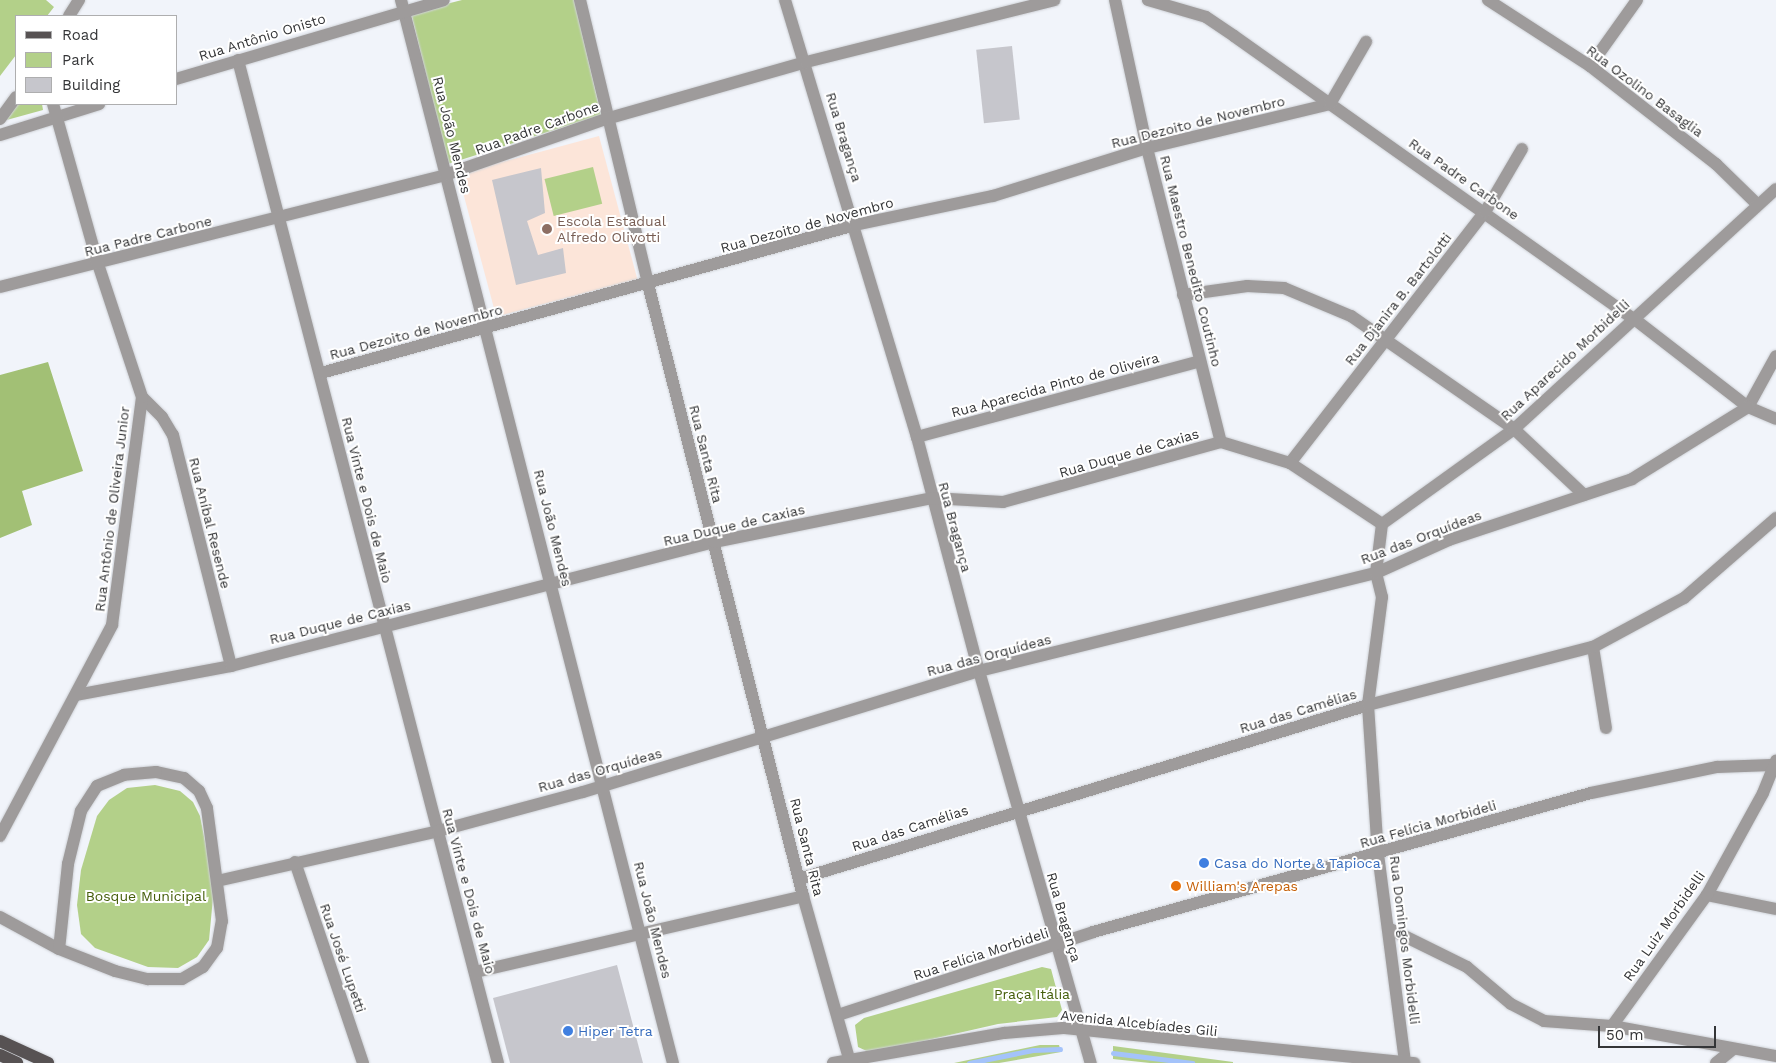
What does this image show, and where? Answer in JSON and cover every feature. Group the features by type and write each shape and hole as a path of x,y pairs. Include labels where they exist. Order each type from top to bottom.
{"main road":[{"path":"0,1041 48,1063"},
{"path":"0,1055 17,1063"}],"street":[{"path":"70,15 79,0"},
{"name":"Rua Antônio Onisto","path":"178,78 403,5 444,0"},
{"name":"Rua Santa Rita","path":"580,0 606,119 764,734 803,896 838,1014 849,1059"},
{"name":"Rua Bragança","path":"785,0 806,62 917,437 979,672 1091,1063"},
{"name":"Rua Padre Carbone","path":"0,288 446,175 606,119 806,62 1054,0"},
{"name":"Rua Maestro Benedito Coutinho","path":"1115,0 1147,148 1221,442"},
{"name":"Rua Padre Carbone","path":"1148,0 1206,17 1633,318 1748,407 1776,419"},
{"name":"Rua Ozolino Basaglia","path":"1488,0 1590,66 1716,164 1756,203"},
{"path":"1590,66 1637,0"},
{"name":"Rua João Mendes","path":"403,5 673,1063"},
{"path":"1330,104 1366,42"},
{"name":"Rua Vinte e Dois de Maio","path":"238,60 321,373 382,626 438,831 498,1063"},
{"path":"0,119 15,98"},
{"name":"Rua Dezoito de Novembro","path":"321,373 487,329 855,225 993,196 1147,148 1330,104"},
{"path":"53,105 98,264 142,397"},
{"path":"0,135 97,105"},
{"name":"Rua Djanira B. Bartolotti","path":"1290,462 1485,212 1522,149"},
{"path":"1756,203 1776,188"},
{"name":"Rua Aparecido Morbidelli","path":"1382,524 1514,429 1756,203"},
{"path":"1183,295 1247,286 1284,288 1310,296 1386,338 1514,429 1584,494"},
{"path":"1748,407 1776,356"},
{"name":"Rua Aparecida Pinto de Oliveira","path":"917,437 1200,361"},
{"name":"Rua Aníbal Resende","path":"142,397 162,417 173,435 231,666"},
{"name":"Rua Antônio de Oliveira Junior","path":"0,836 112,625 142,397"},
{"name":"Rua das Orquídeas","path":"217,881 438,831 603,786 764,734 979,672 1376,573 1449,540 1632,478 1748,407"},
{"name":"Rua Duque de Caxias","path":"76,695 231,666 714,542 932,498 1003,502 1221,442 1290,462 1382,524"},
{"name":"Rua das Camélias","path":"799,879 1019,810 1368,706 1593,647 1684,598 1776,518"},
{"name":"Rua Domingos Morbidelli","path":"1382,524 1376,573 1382,596 1368,706 1378,854 1408,1062"},
{"path":"1593,647 1606,728"},
{"name":"Rua Felícia Morbideli","path":"838,1014 1056,946 1093,932 1591,794 1717,767 1774,763"},
{"name":"Rua Luiz Morbidelli","path":"1612,1026 1707,895 1763,793 1774,763"},
{"path":"0,917 59,949 132,975 182,979 203,967 217,948 222,922 207,808 199,792 184,778 156,772 124,775 97,786 81,810 68,864 59,949"},
{"name":"Rua José Lupetti","path":"295,862 363,1063"},
{"path":"1707,895 1776,909"},
{"path":"475,972 803,896"},
{"path":"1388,928 1467,968 1529,1015 1544,1021 1612,1026 1776,1056"},
{"name":"Avenida Alcebíades Gili","path":"833,1063 1030,1029 1081,1029 1242,1049 1408,1062"},
{"path":"1716,1063 1733,1049"}],"shaded area":[{"name":"Escola Estadual Alfredo Olivotti","path":"599,136 637,279 496,317 458,174"}],"green space":[{"path":"0,0 46,0 54,7 48,15 15,15 15,56 0,76"},
{"path":"462,0 574,0 601,115 448,164 411,13"},
{"path":"15,105 42,105 43,110 3,121"},
{"path":"593,167 602,204 554,216 544,179"},
{"path":"48,362 83,471 22,491 32,525 0,538 0,375"},
{"name":"Bosque Municipal","path":"155,785 180,791 193,802 200,816 214,887 209,940 197,957 178,968 148,967 95,948 81,934 77,905 81,870 97,816 109,800 127,788"},
{"name":"Praça Itália","path":"1042,967 1051,969 1062,1010 1057,1017 998,1024 871,1053 858,1047 855,1025 864,1018"},
{"path":"1040,1045 1059,1045 1061,1052 999,1063 954,1063"},
{"path":"1113,1046 1233,1063 1150,1063 1113,1059"}],"building":[{"path":"1012,46 1020,120 984,123 976,50"},
{"path":"541,168 545,213 527,221 538,255 563,248 566,273 516,285 492,180"},
{"name":"Hiper Tetra","path":"617,965 643,1063 510,1063 493,998"}],"waterway":[{"path":"969,1063 1033,1050 1060,1049"},
{"path":"1113,1053 1192,1063"}],"place":[{"name":"Escola Estadual Alfredo Olivotti","path":"547,229"},
{"name":"Casa do Norte & Tapioca","path":"1204,863"},
{"name":"William's Arepas","path":"1176,886"},
{"name":"Hiper Tetra","path":"568,1031"}]}
